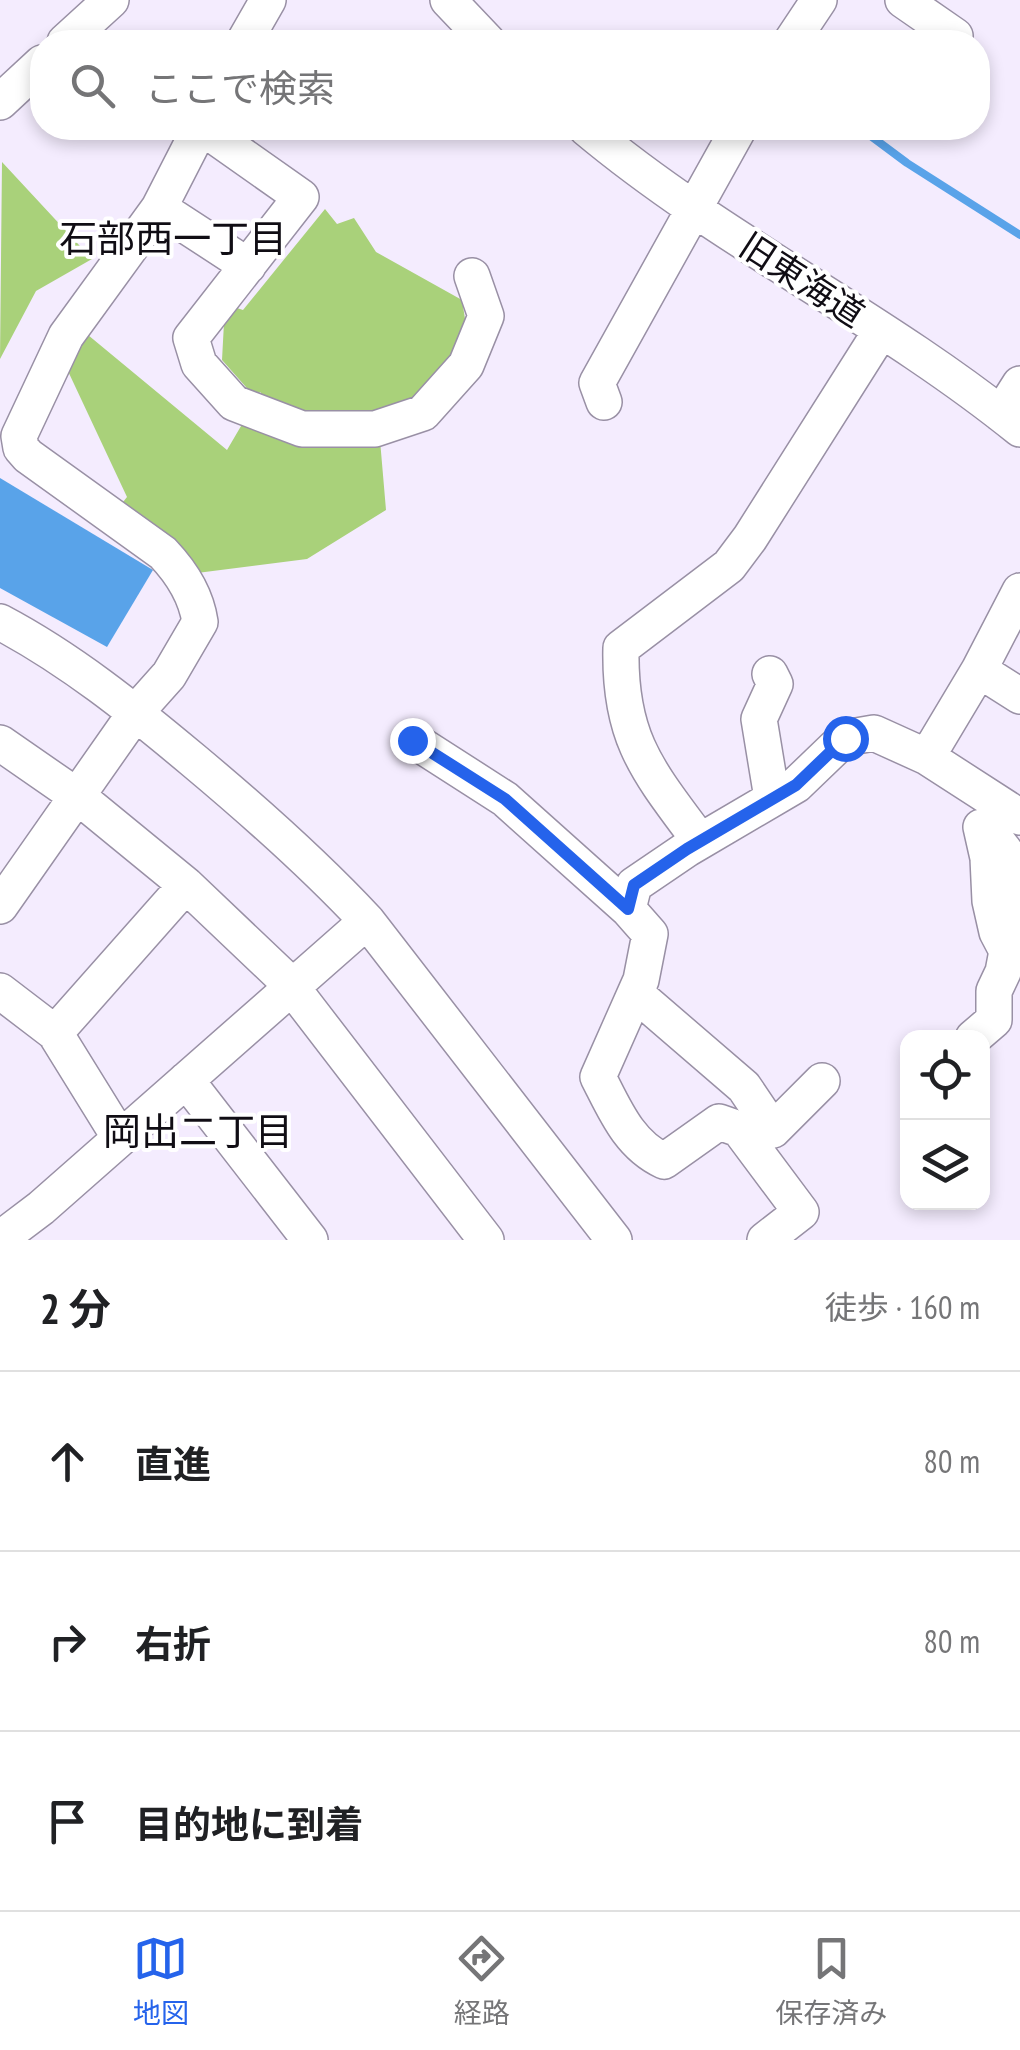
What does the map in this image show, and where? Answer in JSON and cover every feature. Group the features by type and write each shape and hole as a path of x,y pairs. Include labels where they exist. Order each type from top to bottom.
{"street":[{"path":"78,30 111,0"},
{"path":"251,30 268,0"},
{"path":"448,0 477,30"},
{"path":"799,30 819,0"},
{"path":"903,0 946,30"},
{"path":"0,102 30,74"},
{"path":"4,892 136,712 169,675 200,622 197,603 177,567 28,456 21,448 19,436 66,336 160,208 196,140"},
{"path":"219,140 300,198 192,338 200,364 234,403 302,429 375,429 424,412 466,366 486,316 472,276"},
{"name":"旧東海道","path":"602,140 693,209 881,331 1014,409"},
{"path":"604,402 596,383 732,140"},
{"path":"160,208 248,266"},
{"path":"700,842 657,783 634,743 620,692 621,648 729,566 881,331"},
{"path":"927,757 1020,591"},
{"path":"0,622 136,712 271,825 367,921 614,1240"},
{"path":"979,670 1020,696"},
{"path":"770,674 775,684 759,719 772,798"},
{"path":"628,909 634,885 796,785 845,738 874,733 927,757 1020,817"},
{"path":"412,740 505,799 628,909 650,934 636,994 598,1077 621,1123 648,1154 664,1161 719,1122 738,1129 801,1212 765,1240"},
{"path":"0,744 77,796 186,884 292,987 486,1240"},
{"path":"927,757 934,777 981,827 1002,842 1016,867 1015,929"},
{"path":"981,827 988,858 990,900 997,932 1007,952 1004,972 994,991 994,1020 982,1030"},
{"path":"54,1033 186,884"},
{"path":"0,1239 42,1208 367,921"},
{"path":"0,991 54,1033 120,1138"},
{"path":"636,994 744,1087 773,1130 822,1080"},
{"path":"186,1080 292,1234"}],"green space":[{"path":"2,162 92,259 36,291 0,359"},
{"path":"325,209 337,224 354,218 376,252 462,300 473,369 380,440 386,510 307,559 197,573 119,507 127,497 67,369 88,335 227,450 261,392 253,395 222,360 225,304 243,310"}],"water":[{"path":"0,478 153,570 107,647 0,588"}],"waterway":[{"path":"876,140 1020,235"}],"district":[{"name":"石部西一丁目","path":"173,239"},
{"name":"岡出二丁目","path":"198,1132"}],"route":[{"path":"412,740 505,799 628,909 634,885 796,785 845,738"}]}
